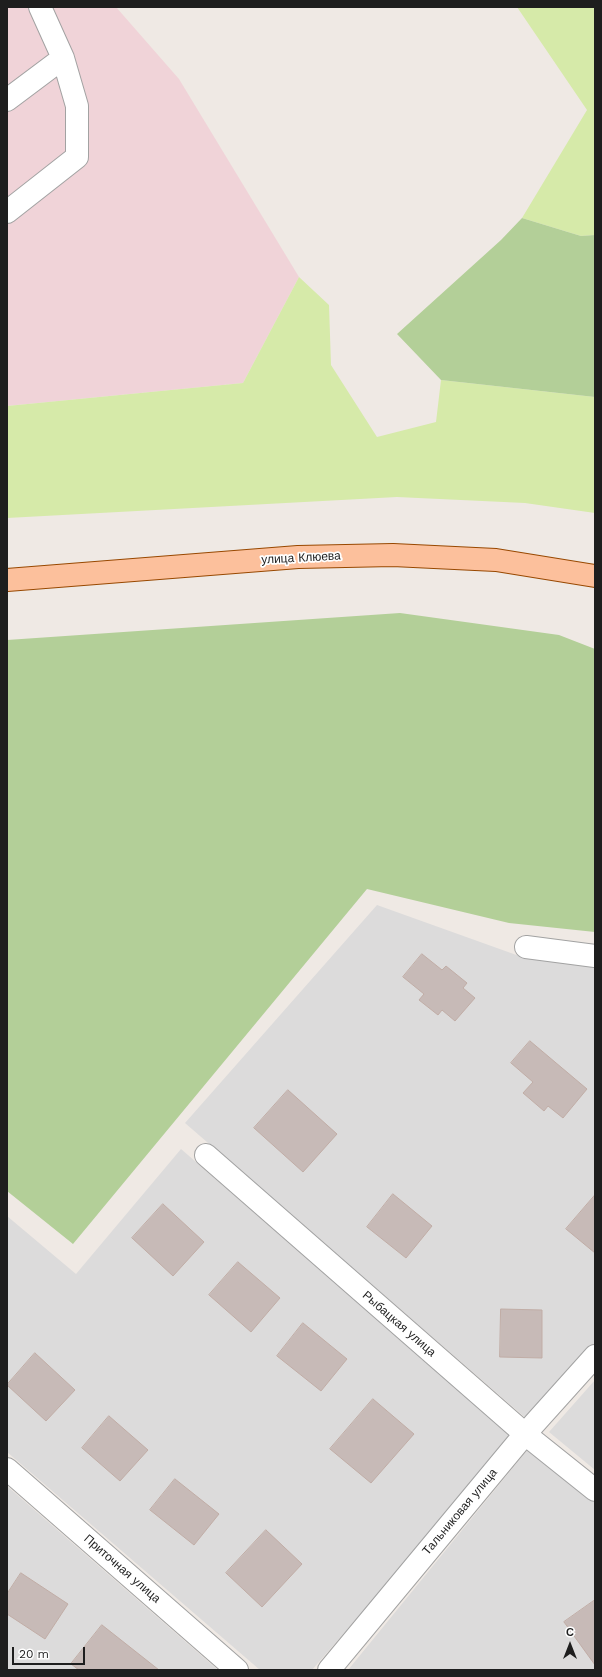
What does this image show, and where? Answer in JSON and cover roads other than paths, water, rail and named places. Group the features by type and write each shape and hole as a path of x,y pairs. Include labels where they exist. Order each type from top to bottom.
{"main road":[{"name":"улица Клюева","path":"7,580 298,557 392,555 496,560 595,576"}],"street":[{"path":"7,212 77,157 77,106 63,58 40,7"},
{"path":"7,100 63,58"},
{"path":"526,947 595,956"},
{"name":"Рыбацкая улица","path":"206,1156 525,1434 595,1490"},
{"name":"Тальниковая улица","path":"329,1670 525,1434 595,1356"},
{"name":"Приточная улица","path":"7,1469 237,1670"}]}
